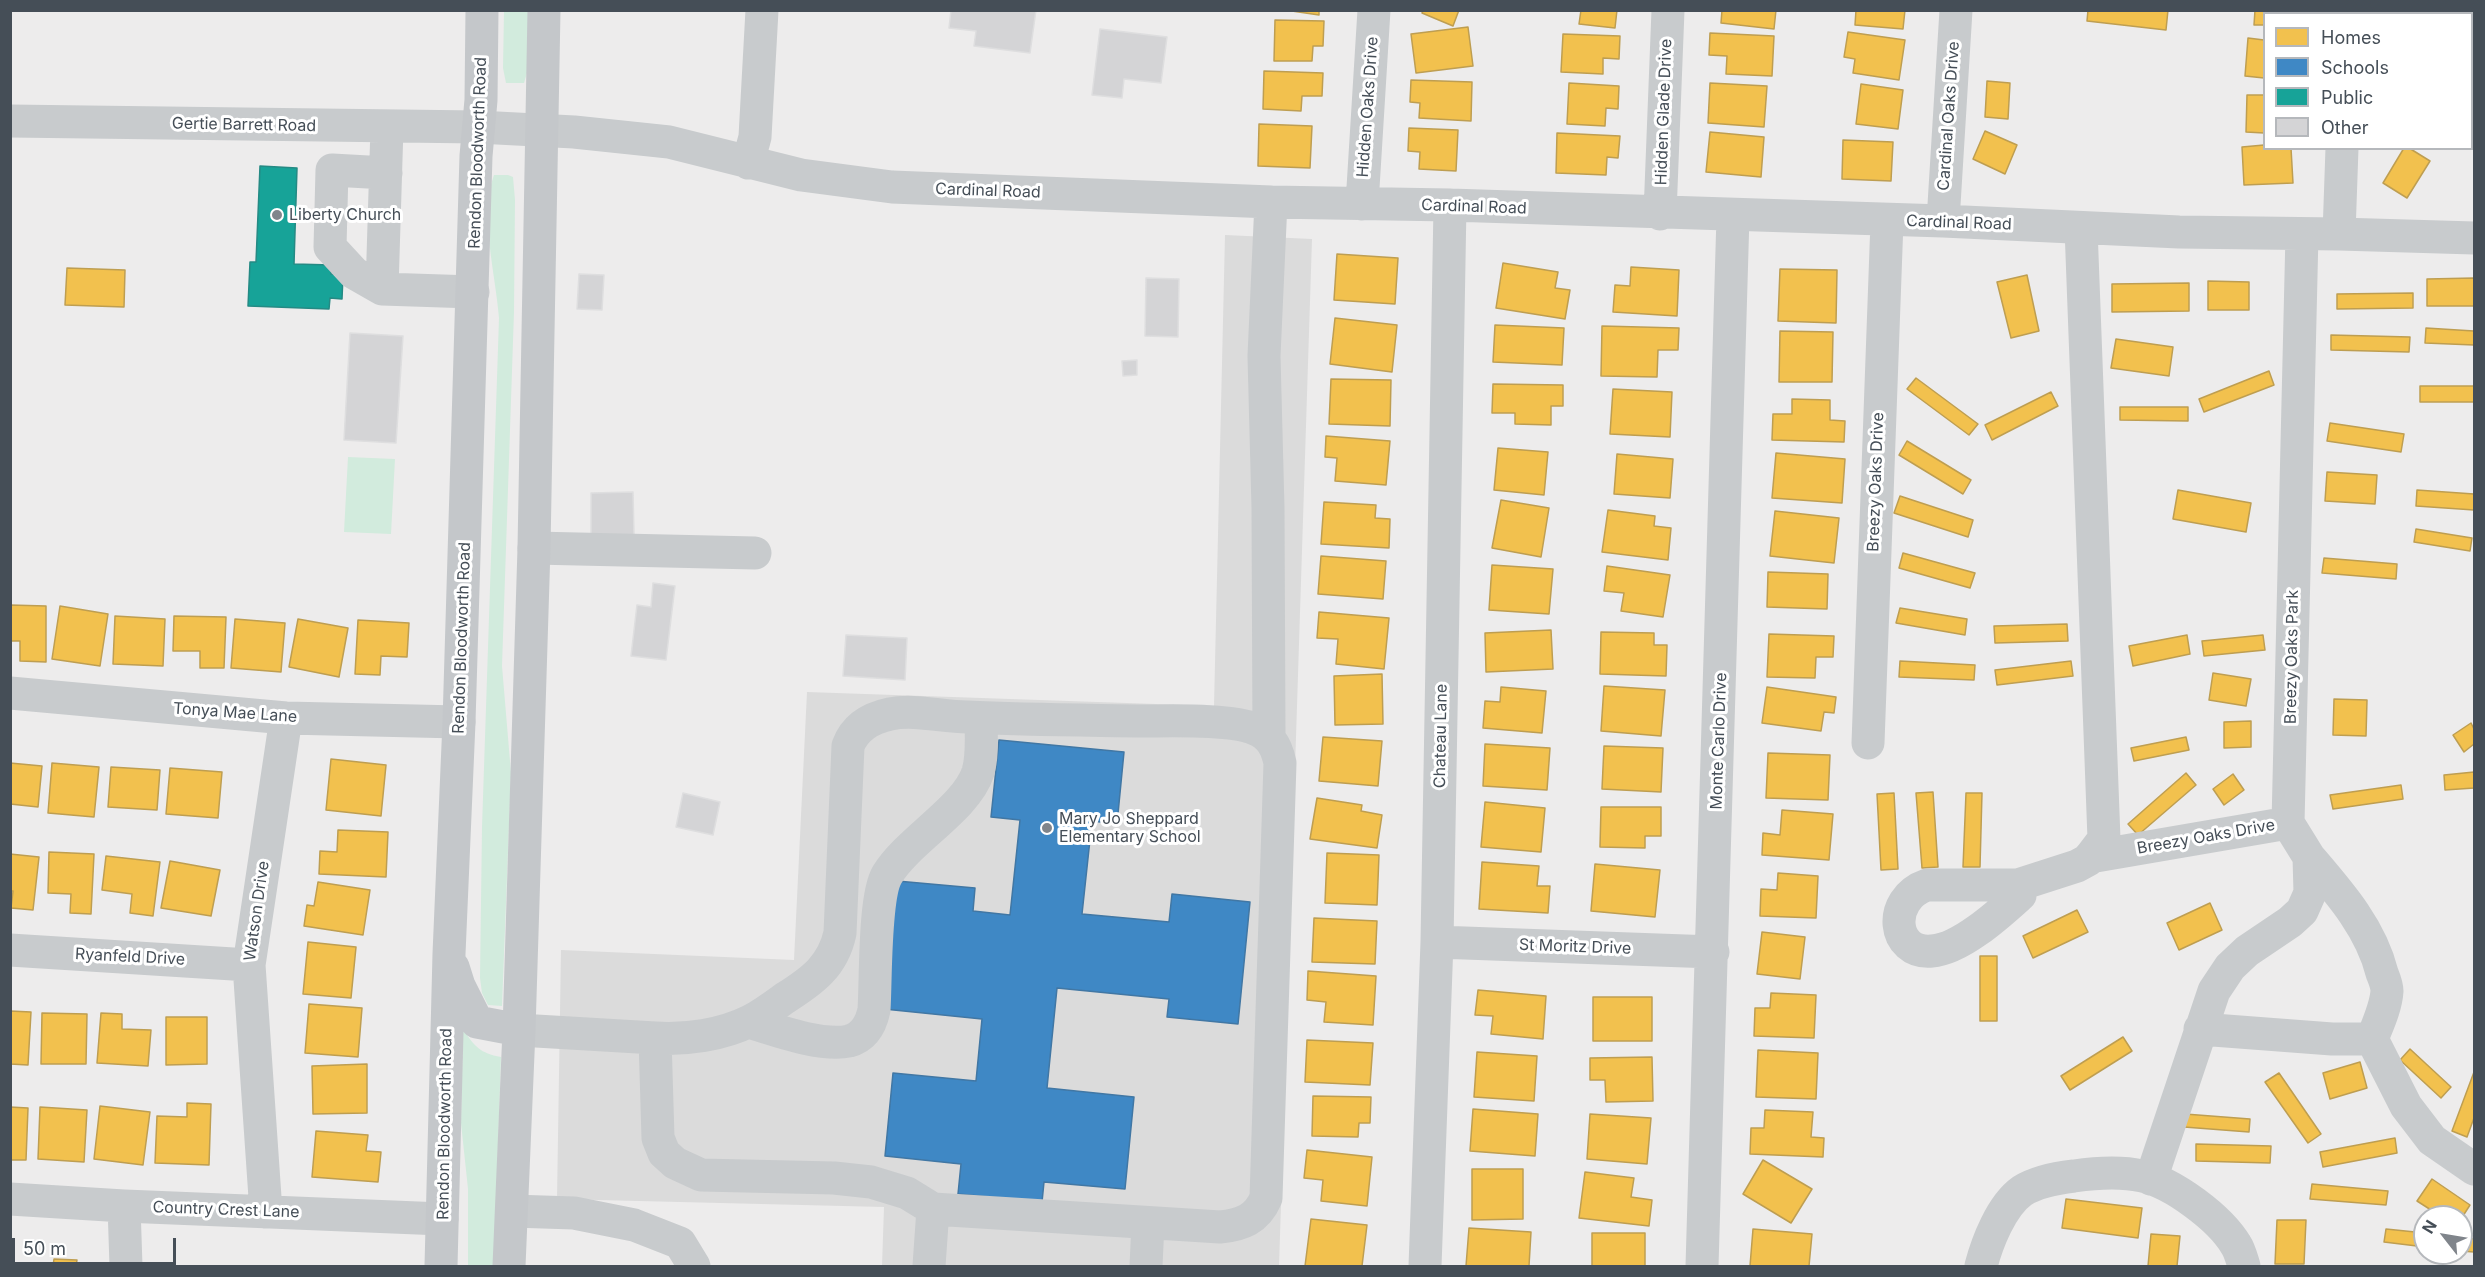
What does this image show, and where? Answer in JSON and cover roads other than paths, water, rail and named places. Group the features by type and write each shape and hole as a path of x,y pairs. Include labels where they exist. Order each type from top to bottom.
{"main road":[{"name":"Rendon Bloodworth Road","path":"441,1266 449,954 459,722 478,128 481,100 482,10"},
{"path":"509,1266 534,548 544,10"},
{"path":"449,954 459,986 477,1022 519,1030"}],"street":[{"path":"748,162 755,137 762,10"},
{"name":"Hidden Oaks Drive","path":"1362,204 1374,10"},
{"name":"Hidden Glade Drive","path":"1660,213 1668,10"},
{"name":"Cardinal Oaks Drive","path":"1943,221 1956,10"},
{"name":"Gertie Barrett Road","path":"10,121 478,128"},
{"path":"382,289 387,127"},
{"name":"Cardinal Road","path":"478,128 543,130 669,142 801,176 892,187 1271,202 1450,205 1887,221 1943,221 2081,228 2475,238"},
{"path":"2339,234 2342,150"},
{"path":"386,173 332,170 330,247 354,273 382,289 473,292"},
{"path":"1269,737 1268,508 1264,356 1271,202"},
{"name":"Chateau Lane","path":"1425,1266 1437,942 1450,205"},
{"name":"Monte Carlo Drive","path":"1702,1266 1733,216"},
{"name":"Breezy Oaks Drive","path":"1868,743 1887,221"},
{"path":"2018,885 2077,866 2090,857 2104,839 2081,228"},
{"name":"Breezy Oaks Park","path":"2288,823 2302,234"},
{"path":"534,548 755,553"},
{"name":"Tonya Mae Lane","path":"10,693 286,718 459,722"},
{"path":"519,1030 655,1038 674,1040 711,1034 749,1022 809,983 825,969 837,950 840,933 848,746 857,729 871,721 899,713 981,718 1184,721 1255,729 1269,737 1277,749 1280,763 1266,1198 1262,1208 1254,1217 1237,1225 1220,1227 933,1209 907,1193 871,1182 834,1178 701,1175 675,1163 664,1153 658,1138 655,1038"},
{"name":"Watson Drive","path":"266,1212 249,965 286,718"},
{"path":"749,1022 811,1040 848,1041 865,1031 871,1022 874,1010 879,911 886,876 904,854 942,819 971,786 978,773 981,758 981,718"},
{"path":"2288,823 2309,857 2345,899 2364,929 2379,960 2387,990 2382,1013 2372,1039 2406,1106 2432,1140 2475,1169"},
{"name":"Breezy Oaks Drive","path":"2090,857 2288,823"},
{"path":"2151,1179 2214,991 2230,967 2247,951 2290,922 2302,911 2310,893 2309,857"},
{"name":"St Moritz Drive","path":"1437,942 1713,952"},
{"name":"Ryanfeld Drive","path":"10,950 249,965"},
{"path":"2200,1029 2332,1040 2372,1039"},
{"path":"1982,1266 1988,1242 2012,1200 2023,1190 2056,1178 2097,1173 2141,1176 2187,1197 2225,1230 2238,1246 2244,1266"},
{"name":"Country Crest Lane","path":"10,1199 442,1219"},
{"path":"124,1206 126,1266"},
{"path":"928,1266 933,1209"},
{"path":"512,1211 574,1213 634,1226 680,1243 694,1266"},
{"path":"1146,1266 1148,1223"}],"place":[{"name":"Liberty Church","path":"277,215"},
{"name":"Mary Jo Sheppard Elementary School","path":"1047,828"}]}
